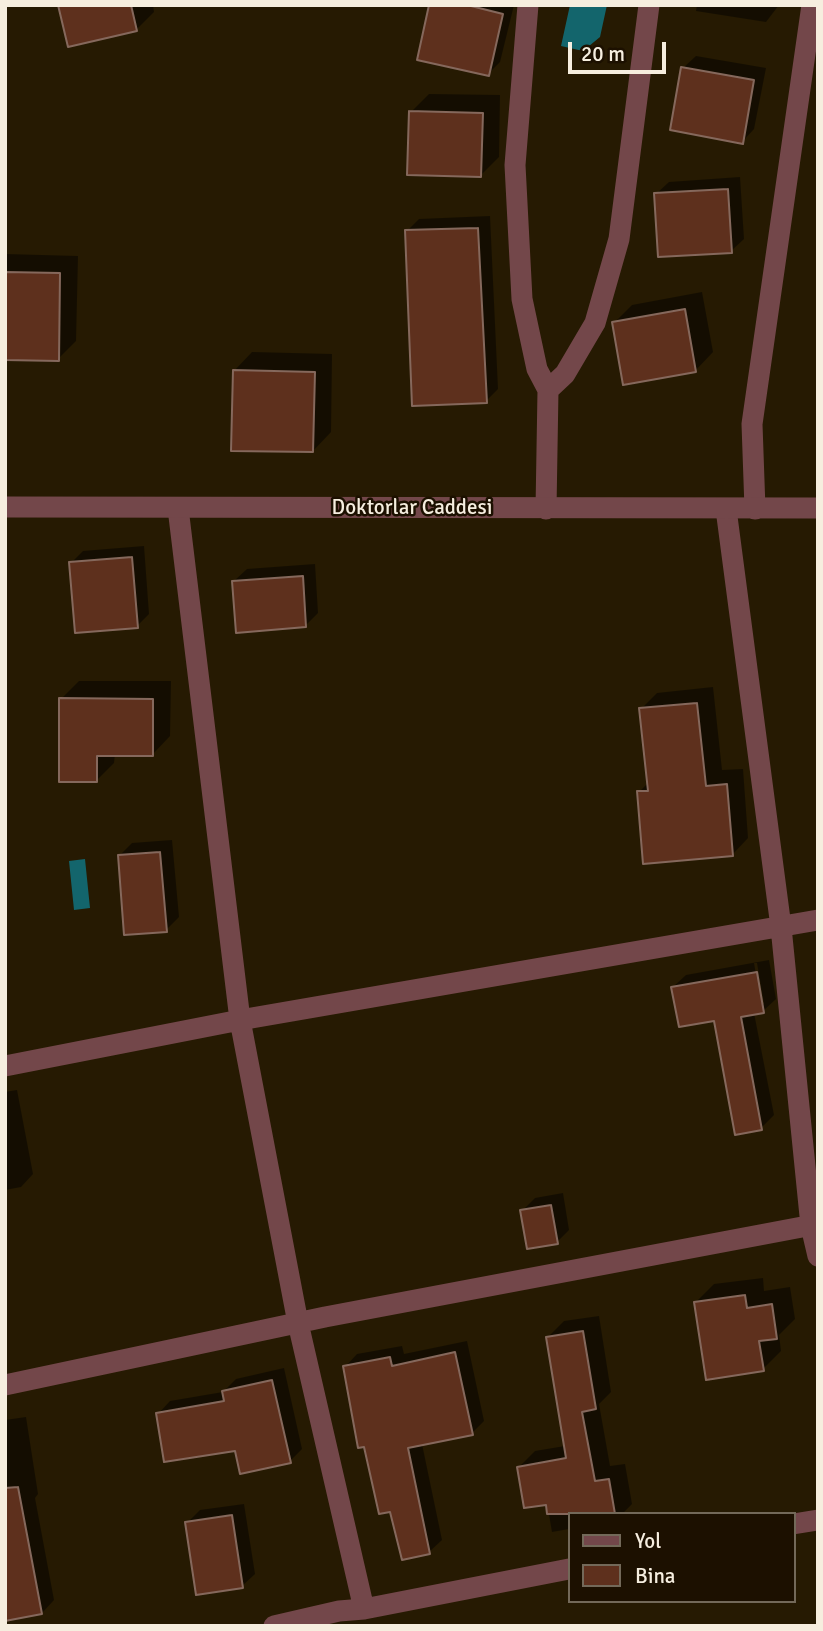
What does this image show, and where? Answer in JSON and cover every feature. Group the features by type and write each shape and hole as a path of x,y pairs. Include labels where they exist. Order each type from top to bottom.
{"street":[{"path":"528,5 514,165 522,299 537,369 548,390 545,509"},
{"path":"548,390 565,374 595,323 619,239 649,5"},
{"path":"755,509 752,424 812,5"},
{"name":"Doktorlar Caddesi","path":"5,508 818,509"},
{"path":"178,508 240,1020 298,1323 365,1609"},
{"path":"726,509 781,927 818,1256"},
{"path":"5,1066 240,1020 818,920"},
{"path":"5,1385 298,1323 815,1225"},
{"path":"795,1524 818,1520"},
{"path":"274,1626 339,1611 365,1609 568,1569"}],"water":[{"path":"570,5 607,5 600,37 583,51 561,46"},
{"path":"85,859 90,908 74,910 69,861"}],"building":[{"path":"58,5 131,5 137,31 68,47"},
{"path":"429,5 467,5 503,14 489,76 417,60"},
{"path":"681,67 754,80 743,144 670,130"},
{"path":"409,111 483,113 481,177 407,175"},
{"path":"728,189 732,253 658,257 654,193"},
{"path":"478,228 487,403 412,406 405,230"},
{"path":"5,272 60,273 59,361 5,360"},
{"path":"685,309 696,372 623,385 612,322"},
{"path":"233,370 315,372 313,452 231,451"},
{"path":"132,557 138,628 75,633 69,562"},
{"path":"303,576 306,627 236,633 232,581"},
{"path":"59,698 153,699 153,756 97,756 97,782 59,782"},
{"path":"697,703 706,786 727,784 733,856 643,864 637,791 648,791 639,708"},
{"path":"160,852 167,932 124,935 118,855"},
{"path":"757,972 764,1013 741,1017 762,1130 735,1135 714,1021 679,1027 671,987"},
{"path":"551,1205 558,1244 527,1249 520,1210"},
{"path":"745,1295 747,1308 772,1304 777,1339 759,1341 764,1371 706,1380 694,1302"},
{"path":"583,1331 596,1409 582,1412 595,1481 609,1479 615,1512 547,1514 546,1505 524,1508 517,1467 566,1458 546,1337"},
{"path":"455,1352 473,1435 408,1448 430,1554 402,1560 390,1512 379,1514 364,1447 358,1448 343,1366 390,1357 392,1366"},
{"path":"272,1380 291,1463 240,1474 235,1451 164,1462 156,1413 224,1401 222,1391"},
{"path":"18,1487 42,1614 5,1621 5,1488"},
{"path":"232,1515 243,1588 196,1595 185,1522"}]}
